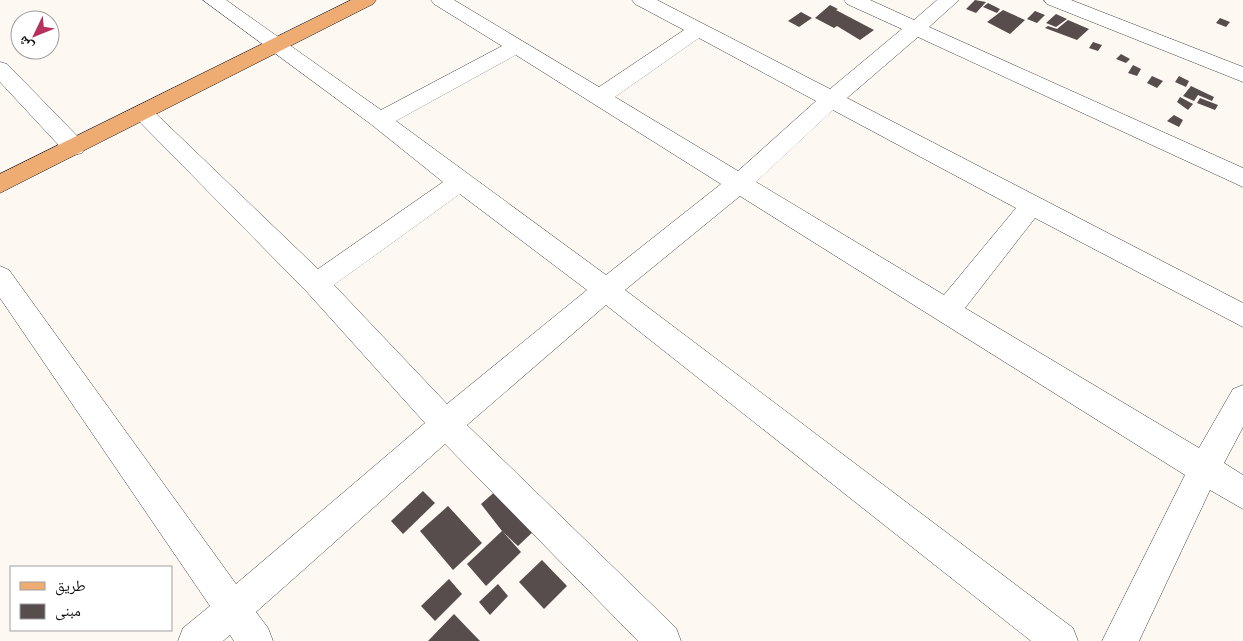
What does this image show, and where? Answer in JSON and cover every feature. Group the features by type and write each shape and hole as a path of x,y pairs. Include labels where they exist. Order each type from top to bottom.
{"main road":[{"path":"0,184 142,114 275,43 366,0"}],"street":[{"path":"213,0 380,120 606,290 1060,641"},
{"path":"441,0 1243,494"},
{"path":"642,0 1243,316"},
{"path":"854,0 1243,178"},
{"path":"196,641 446,424 606,290 738,184 831,100 917,30 948,0"},
{"path":"1054,0 1243,75"},
{"path":"599,97 698,30"},
{"path":"380,120 516,47"},
{"path":"0,69 74,147"},
{"path":"142,114 316,284 446,424 663,641"},
{"path":"316,284 460,182"},
{"path":"946,312 1032,205"},
{"path":"0,277 255,641"},
{"path":"1120,641 1204,469 1243,398"}],"building":[{"path":"975,0 986,2 976,13 966,9"},
{"path":"988,3 1000,9 997,13 983,7"},
{"path":"830,5 874,30 860,40 837,26 834,28 815,18"},
{"path":"1003,10 1025,20 1010,34 987,22"},
{"path":"1035,11 1045,15 1037,23 1027,19"},
{"path":"801,12 812,18 799,27 788,21"},
{"path":"1056,14 1067,19 1056,27 1046,23"},
{"path":"1220,18 1230,22 1226,27 1216,23"},
{"path":"1068,20 1089,29 1077,40 1045,28 1048,26 1057,29"},
{"path":"1093,42 1102,45 1098,51 1089,48"},
{"path":"1121,54 1130,59 1126,63 1116,59"},
{"path":"1133,65 1141,69 1137,76 1128,73"},
{"path":"1152,76 1163,81 1157,88 1147,83"},
{"path":"1179,76 1189,81 1186,87 1175,82"},
{"path":"1191,86 1214,97 1212,101 1198,95 1194,101 1183,96"},
{"path":"1180,97 1193,104 1188,110 1177,102"},
{"path":"1200,98 1218,105 1215,110 1197,103"},
{"path":"1174,115 1183,120 1179,127 1167,121"},
{"path":"498,489 536,529 518,546 503,532 521,552 486,586 467,564 502,531 481,504"},
{"path":"423,491 435,503 403,534 391,521"},
{"path":"448,506 482,543 453,570 420,531"},
{"path":"542,560 567,586 544,609 519,582"},
{"path":"449,579 462,594 435,621 421,606"},
{"path":"498,584 508,596 490,615 479,602"},
{"path":"454,614 480,641 428,641"}]}
